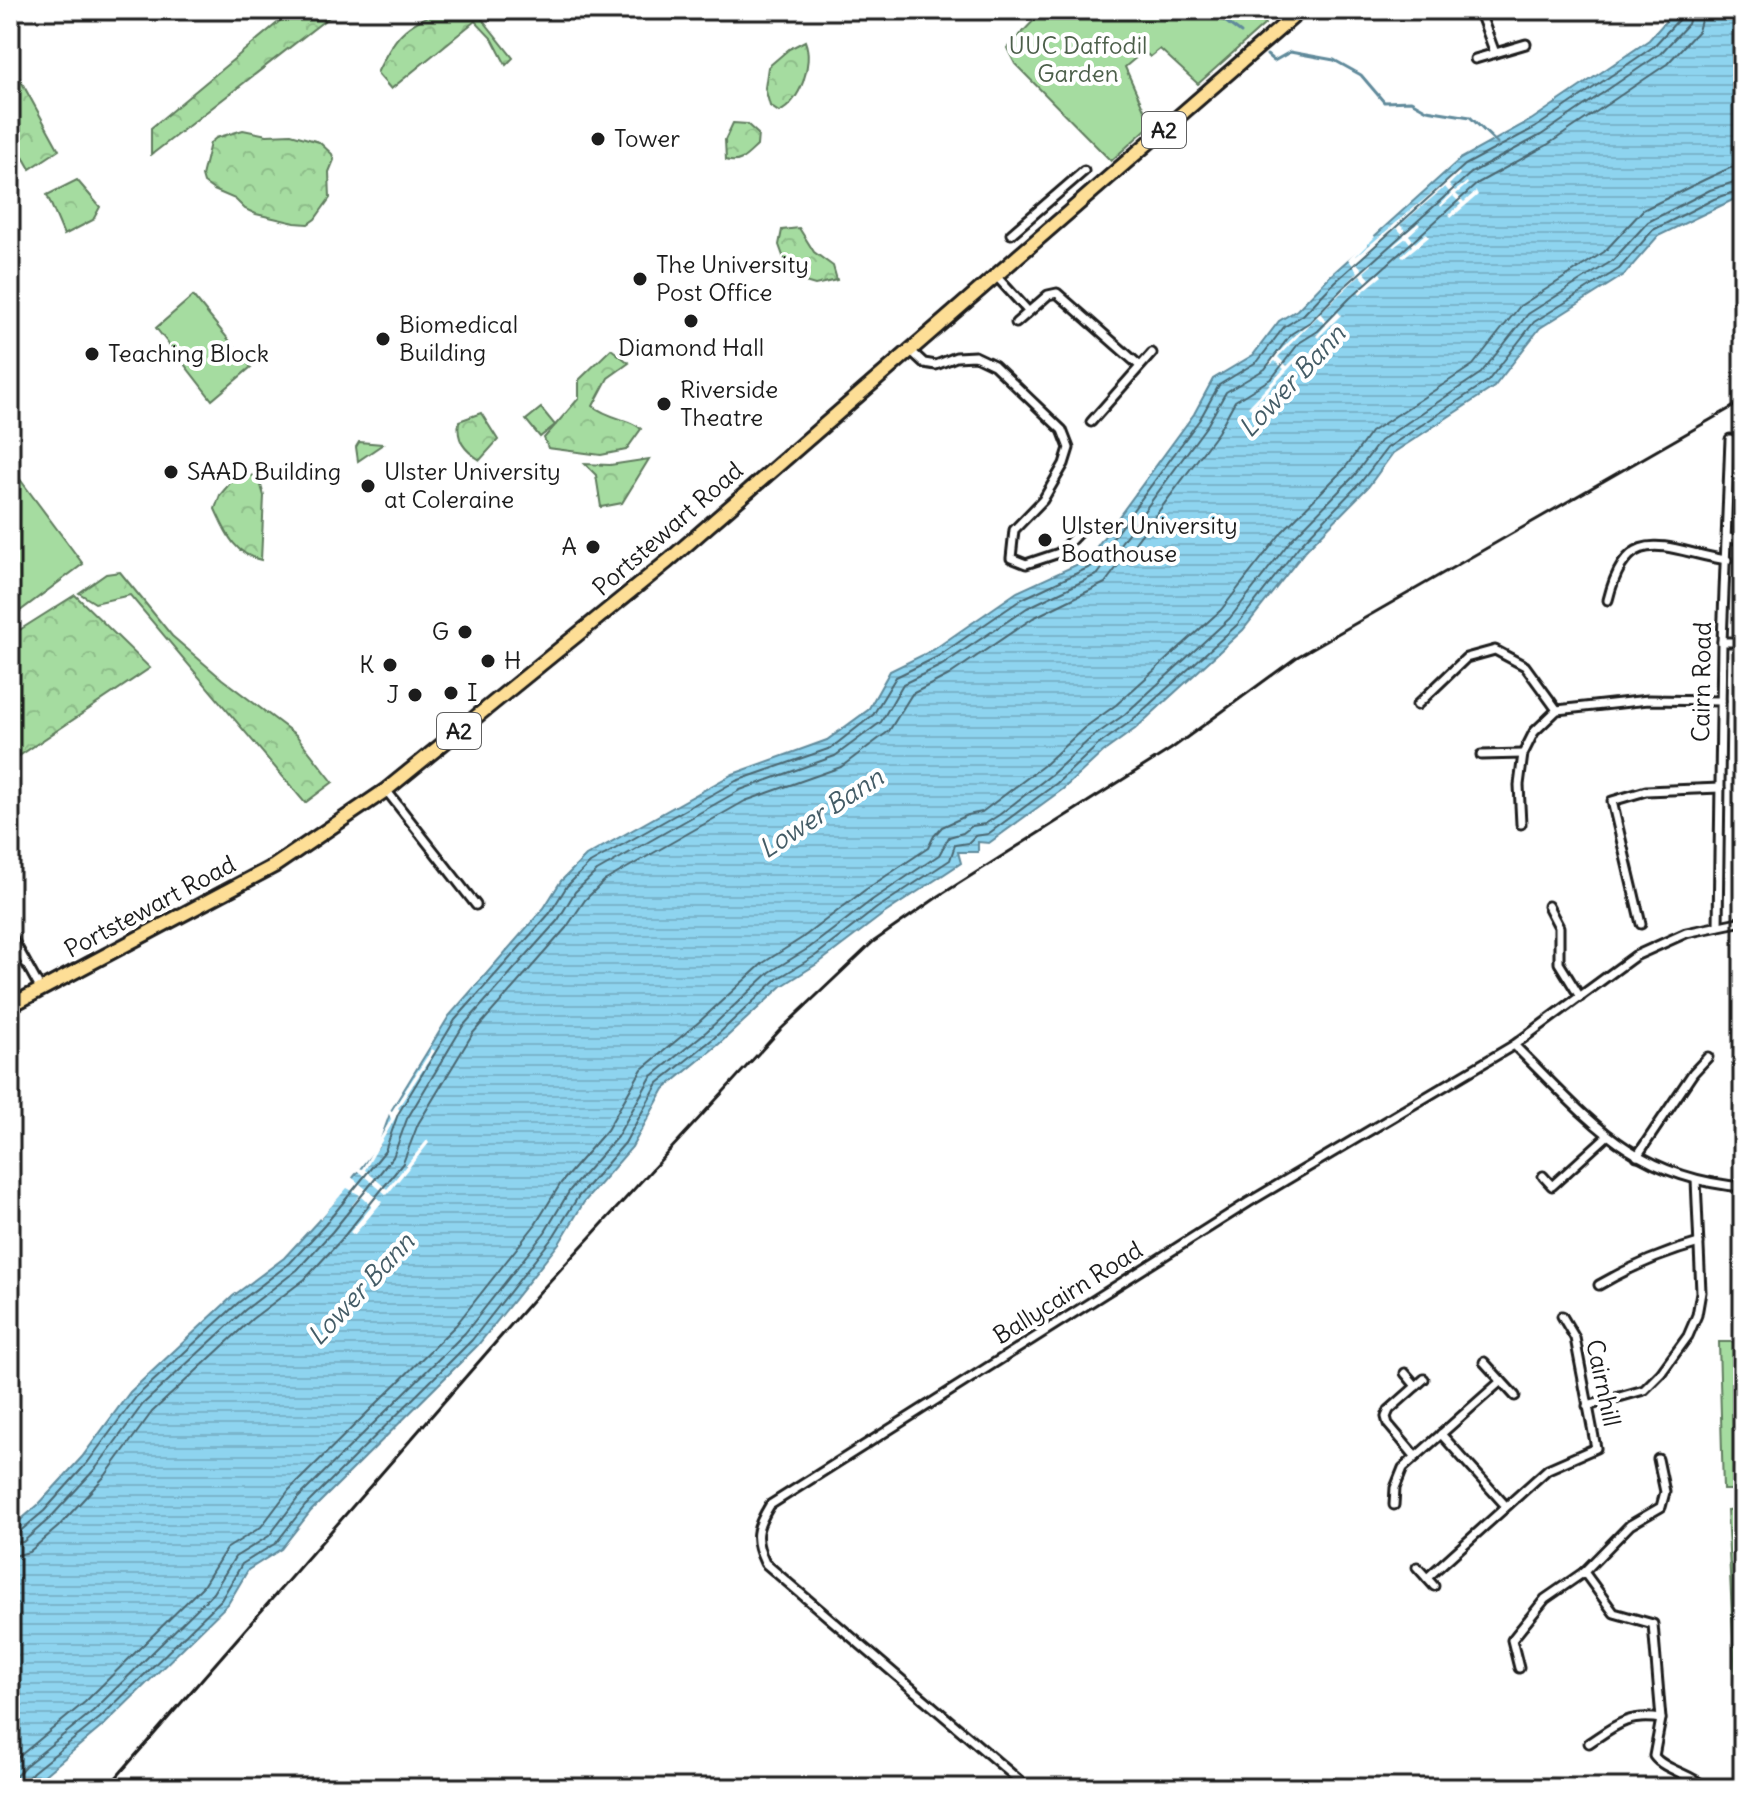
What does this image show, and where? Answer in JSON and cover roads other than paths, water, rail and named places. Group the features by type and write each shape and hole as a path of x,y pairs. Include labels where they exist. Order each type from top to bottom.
{"main road":[{"name":"Portstewart Road","path":"10,1006 274,866 386,790 668,561 1301,10"}],"street":[{"path":"1479,10 1495,53"},
{"path":"1475,59 1526,44"},
{"path":"1011,234 1084,171"},
{"path":"997,277 1028,311"},
{"path":"1016,323 1048,295 1061,295 1140,366"},
{"path":"910,350 924,363 936,365 956,357 975,356 994,365 1062,430 1069,448 1064,464 1043,500 1014,530 1011,558 1026,564 1059,553 1077,534"},
{"path":"1091,422 1152,353"},
{"name":"Cairn Road","path":"1718,926 1722,642 1730,439"},
{"path":"1728,538 1743,540"},
{"path":"1608,600 1619,567 1630,555 1643,548 1659,545 1674,547 1727,560"},
{"path":"1722,642 1743,642"},
{"path":"1417,705 1466,658 1495,650 1525,666 1557,710"},
{"path":"1521,824 1519,785 1523,754 1534,732 1557,710 1648,700 1721,701"},
{"path":"1481,755 1523,754"},
{"path":"1641,924 1612,801 1646,791 1720,788"},
{"path":"386,790 476,905"},
{"path":"1548,906 1559,927 1559,963 1580,997"},
{"name":"Ballycairn Road","path":"1028,1788 765,1563 757,1546 759,1524 770,1505 1249,1202 1514,1045 1635,956 1686,933 1743,921"},
{"path":"10,934 41,990"},
{"path":"1514,1045 1607,1136 1637,1156 1696,1180 1743,1187"},
{"path":"1637,1156 1693,1073 1708,1057"},
{"path":"1543,1176 1552,1186 1607,1136"},
{"path":"1587,1406 1644,1390 1661,1373 1688,1336 1697,1315 1701,1292 1696,1180"},
{"path":"1599,1285 1638,1263 1699,1243"},
{"name":"Cairnhill","path":"1427,1578 1548,1469 1596,1448 1575,1338 1562,1316"},
{"path":"1484,1362 1515,1396"},
{"path":"1405,1373 1416,1386"},
{"path":"1415,1456 1388,1424 1386,1417 1389,1410 1424,1379"},
{"path":"1394,1505 1398,1476 1415,1456 1501,1381"},
{"path":"1441,1434 1505,1505"},
{"path":"1519,1668 1512,1640 1545,1599 1584,1572 1630,1525 1661,1507 1665,1492 1658,1459"},
{"path":"1417,1567 1434,1586"},
{"path":"1584,1572 1614,1613 1653,1624 1661,1719 1654,1756 1658,1761 1688,1774 1703,1787"},
{"path":"1589,1743 1629,1719 1639,1716 1661,1719"}],"water":[{"name":"Lower Bann","path":"1682,10 1743,10 1743,195 1658,236 1624,275 1540,328 1494,387 1393,453 1368,487 1305,551 1243,630 1135,729 1103,752 1063,789 989,843 978,842 978,852 958,852 961,863 782,986 664,1089 632,1147 584,1202 560,1242 478,1345 311,1511 281,1549 248,1570 228,1604 105,1724 29,1788 10,1788 10,1529 38,1505 82,1457 130,1392 233,1296 284,1258 318,1221 378,1147 391,1111 449,1016 544,908 561,881 586,856 733,774 827,740 868,710 890,671 933,650 1017,592 1087,560 1194,414 1213,379 1253,355 1279,321 1297,310 1329,277 1460,159 1531,120 1649,40 1672,14"}],"waterway":[{"path":"1210,10 1241,33"},
{"path":"1267,55 1274,61 1290,52 1334,60 1361,75 1384,102 1411,101 1427,110 1470,117 1497,143"}],"railway":[{"path":"107,1788 537,1295 780,1030 873,942 939,896 1171,749 1297,657 1743,401"}],"place":[{"name":"Tower","path":"598,139"},
{"name":"The University Post Office","path":"640,279"},
{"name":"Diamond Hall","path":"691,321"},
{"name":"Biomedical Building","path":"383,339"},
{"name":"Teaching Block","path":"92,354"},
{"name":"Riverside Theatre","path":"664,404"},
{"name":"SAAD Building","path":"171,472"},
{"name":"Ulster University at Coleraine","path":"368,486"},
{"name":"Ulster University Boathouse","path":"1045,540"},
{"name":"A","path":"593,547"},
{"name":"G","path":"465,632"},
{"name":"H","path":"488,661"},
{"name":"K","path":"390,665"},
{"name":"I","path":"451,693"},
{"name":"J","path":"415,695"}],"park label":[{"name":"UUC Daffodil Garden","path":"1078,60"}]}
